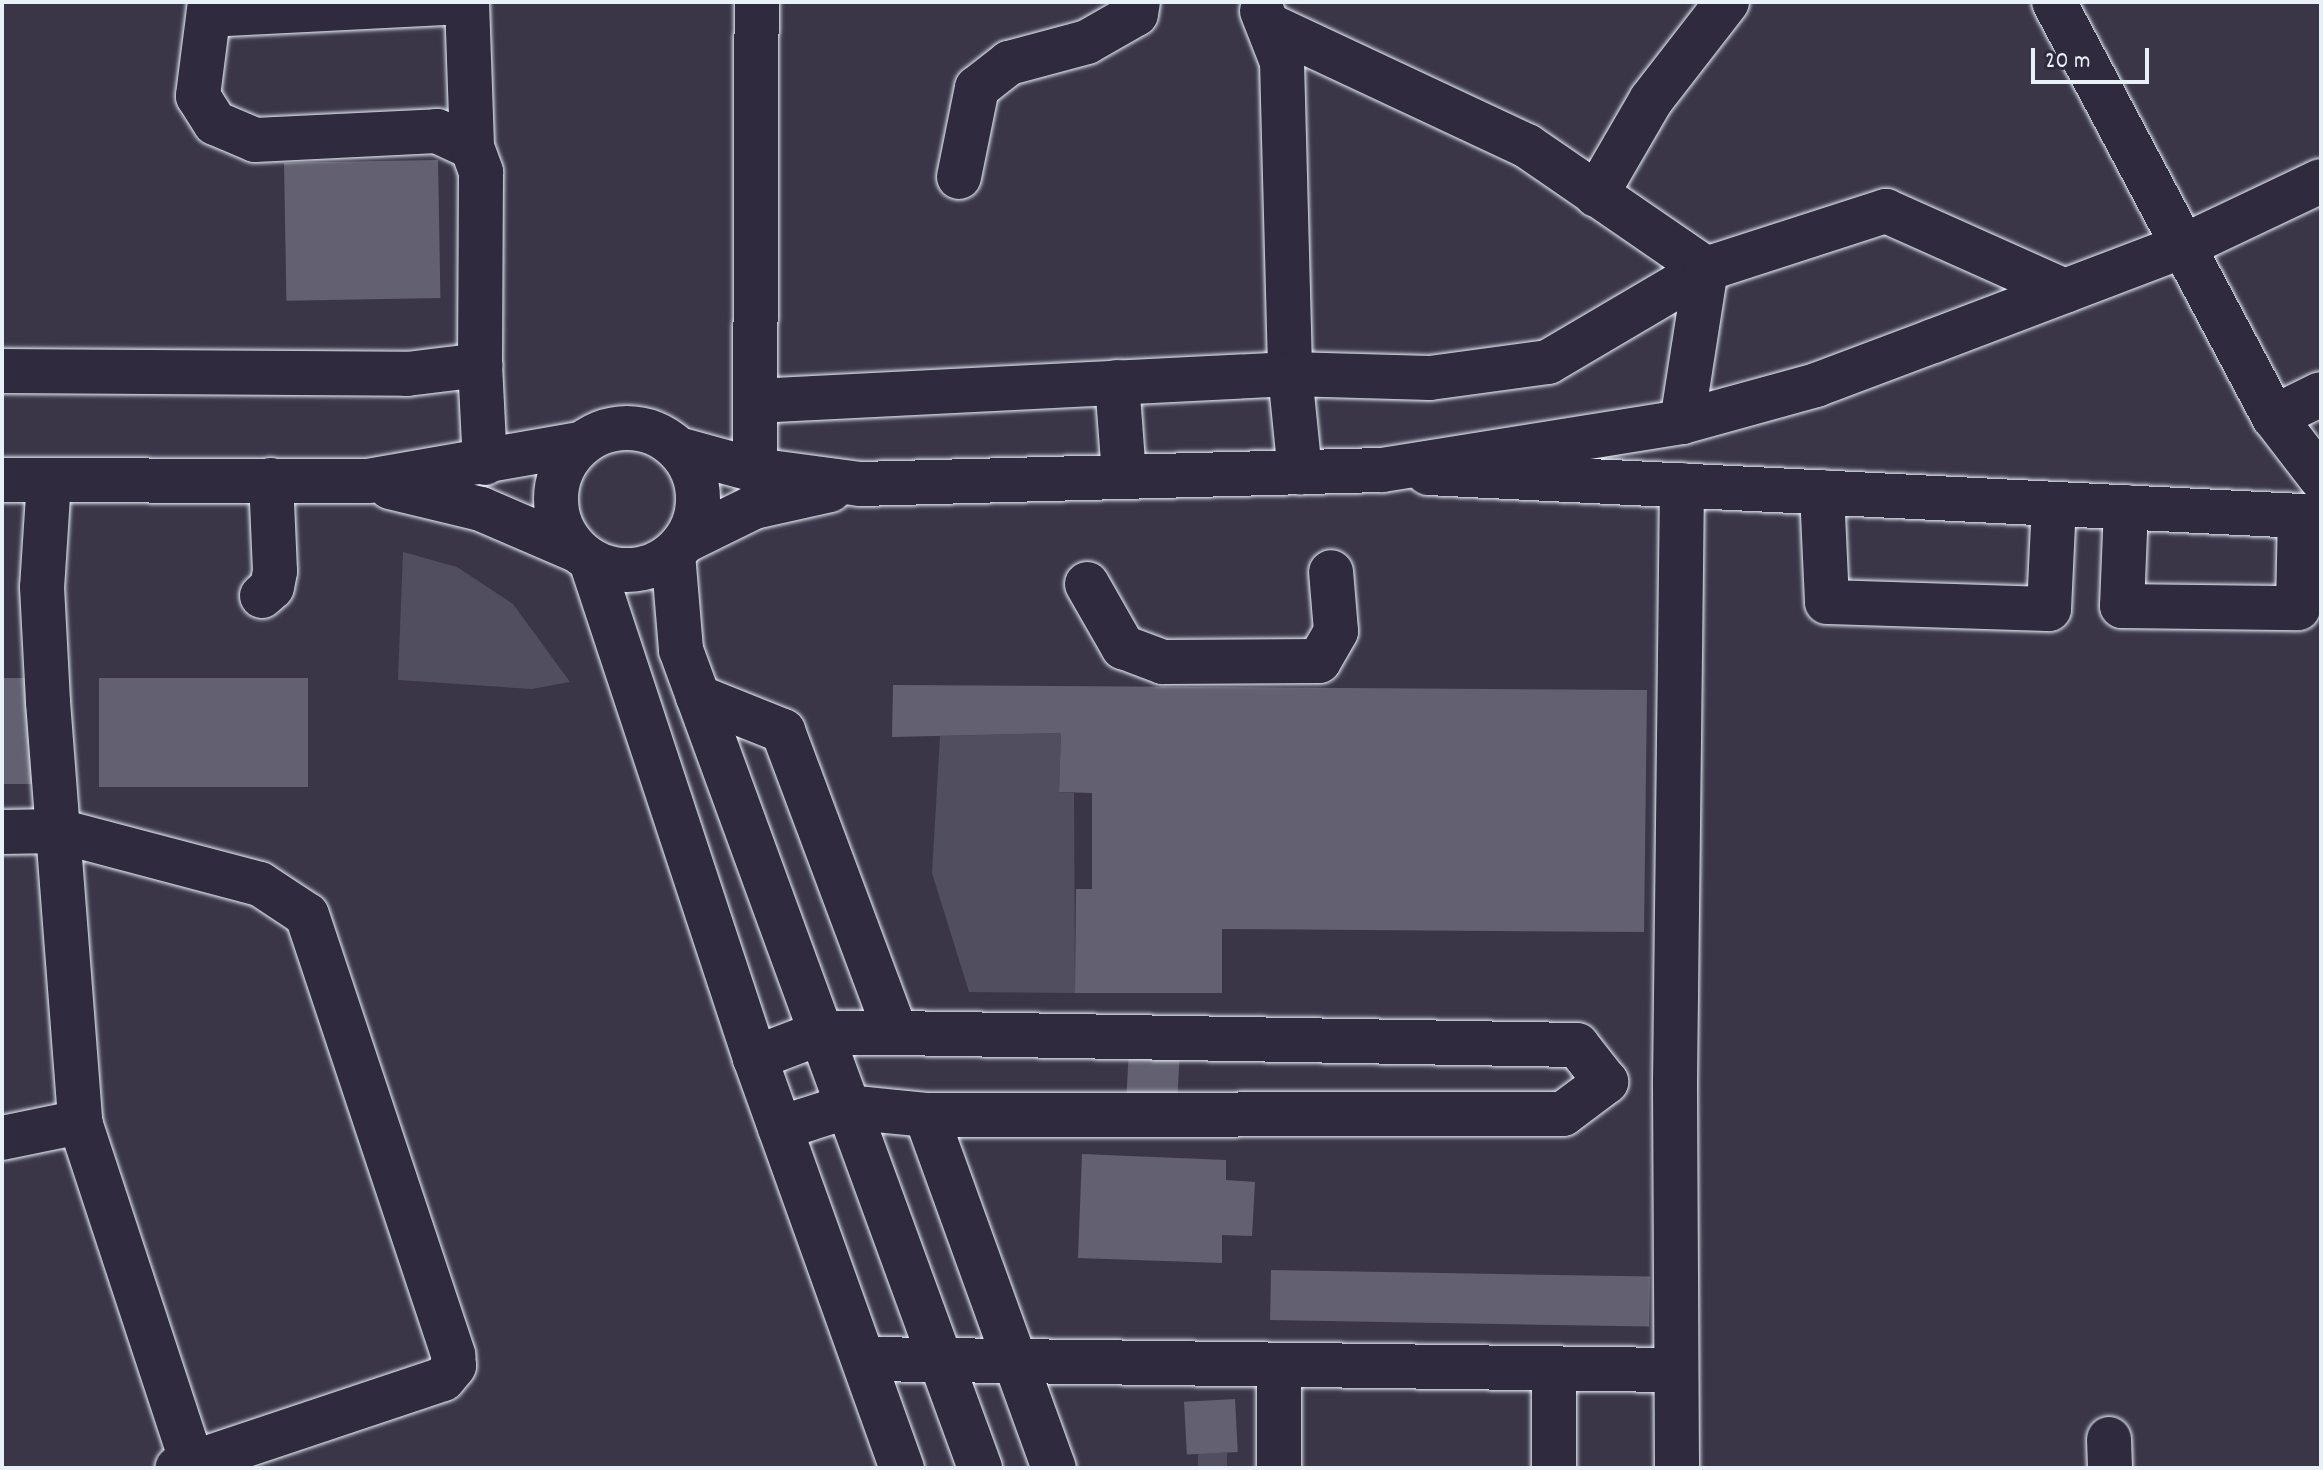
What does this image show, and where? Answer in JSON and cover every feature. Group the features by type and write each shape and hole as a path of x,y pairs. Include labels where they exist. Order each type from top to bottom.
{"street":[{"path":"472,147 437,131 255,140 215,123 198,96 210,9 465,2 472,147 481,172 480,365 485,463"},
{"path":"755,470 757,2"},
{"path":"959,177 977,88 1009,63 1087,42 1136,14 1138,2"},
{"path":"1596,195 1651,100 1727,2"},
{"path":"2054,2 2186,245 2274,417 2321,478"},
{"path":"1264,14 1527,146 1706,269"},
{"path":"1264,14 1282,62 1290,374 1300,472"},
{"path":"1382,470 1682,422 1816,385 2186,245 2321,181"},
{"path":"755,401 1290,374 1430,378 1548,362 1706,269 1886,211 2065,291"},
{"path":"1682,422 1706,269"},
{"path":"2,371 407,374 480,365"},
{"path":"1117,382 1124,475"},
{"path":"2274,417 2321,394"},
{"path":"2,480 368,481 580,444 620,427 641,428 678,449 755,470 860,484 1382,470 2310,516 2298,608 2122,606 2126,507"},
{"path":"580,444 565,462 555,508 562,531 584,556 755,1058 902,1468"},
{"path":"678,449 690,465 699,503 679,547 681,650 980,1468"},
{"path":"2,832 59,831 260,884 307,915 453,1355 454,1366 443,1379 188,1466 80,1122 59,831 42,587 49,480"},
{"path":"262,596 272,587 275,571 271,480"},
{"path":"368,481 481,509 584,556 633,570 754,507 860,484"},
{"path":"1677,1468 1682,485"},
{"path":"1822,492 1827,602 2049,609 2054,504"},
{"path":"1087,584 1123,647 1163,662 1319,661 1336,631 1331,572"},
{"path":"698,697 783,731 896,1033"},
{"path":"755,1058 820,1033 1577,1045 1606,1082 1563,1114 926,1115 846,1107 780,1128"},
{"path":"926,1115 1054,1468"},
{"path":"2,1138 80,1122"},
{"path":"864,1359 1676,1370"},
{"path":"1279,1365 1279,1468"},
{"path":"1554,1368 1554,1468"}],"shaded area":[{"path":"403,552 457,567 513,604 570,682 532,689 398,680"},
{"path":"1061,733 1059,792 1074,793 1075,993 969,992 932,873 940,736"},
{"path":"1198,1453 1227,1453 1227,1468 1198,1468"}],"building":[{"path":"438,160 440,298 286,301 284,163"},
{"path":"2,678 28,678 36,784 2,784"},
{"path":"99,678 308,678 308,787 99,787"},
{"path":"893,685 1647,690 1644,932 1222,929 1222,993 1075,993 1076,889 1092,889 1092,793 1059,792 1061,733 892,737"},
{"path":"1129,1048 1180,1051 1177,1104 1126,1101"},
{"path":"1082,1154 1226,1160 1226,1180 1255,1182 1252,1236 1222,1235 1222,1263 1078,1258"},
{"path":"1271,1270 1650,1277 1649,1327 1270,1320"},
{"path":"1235,1399 1238,1452 1187,1455 1184,1402"}]}
